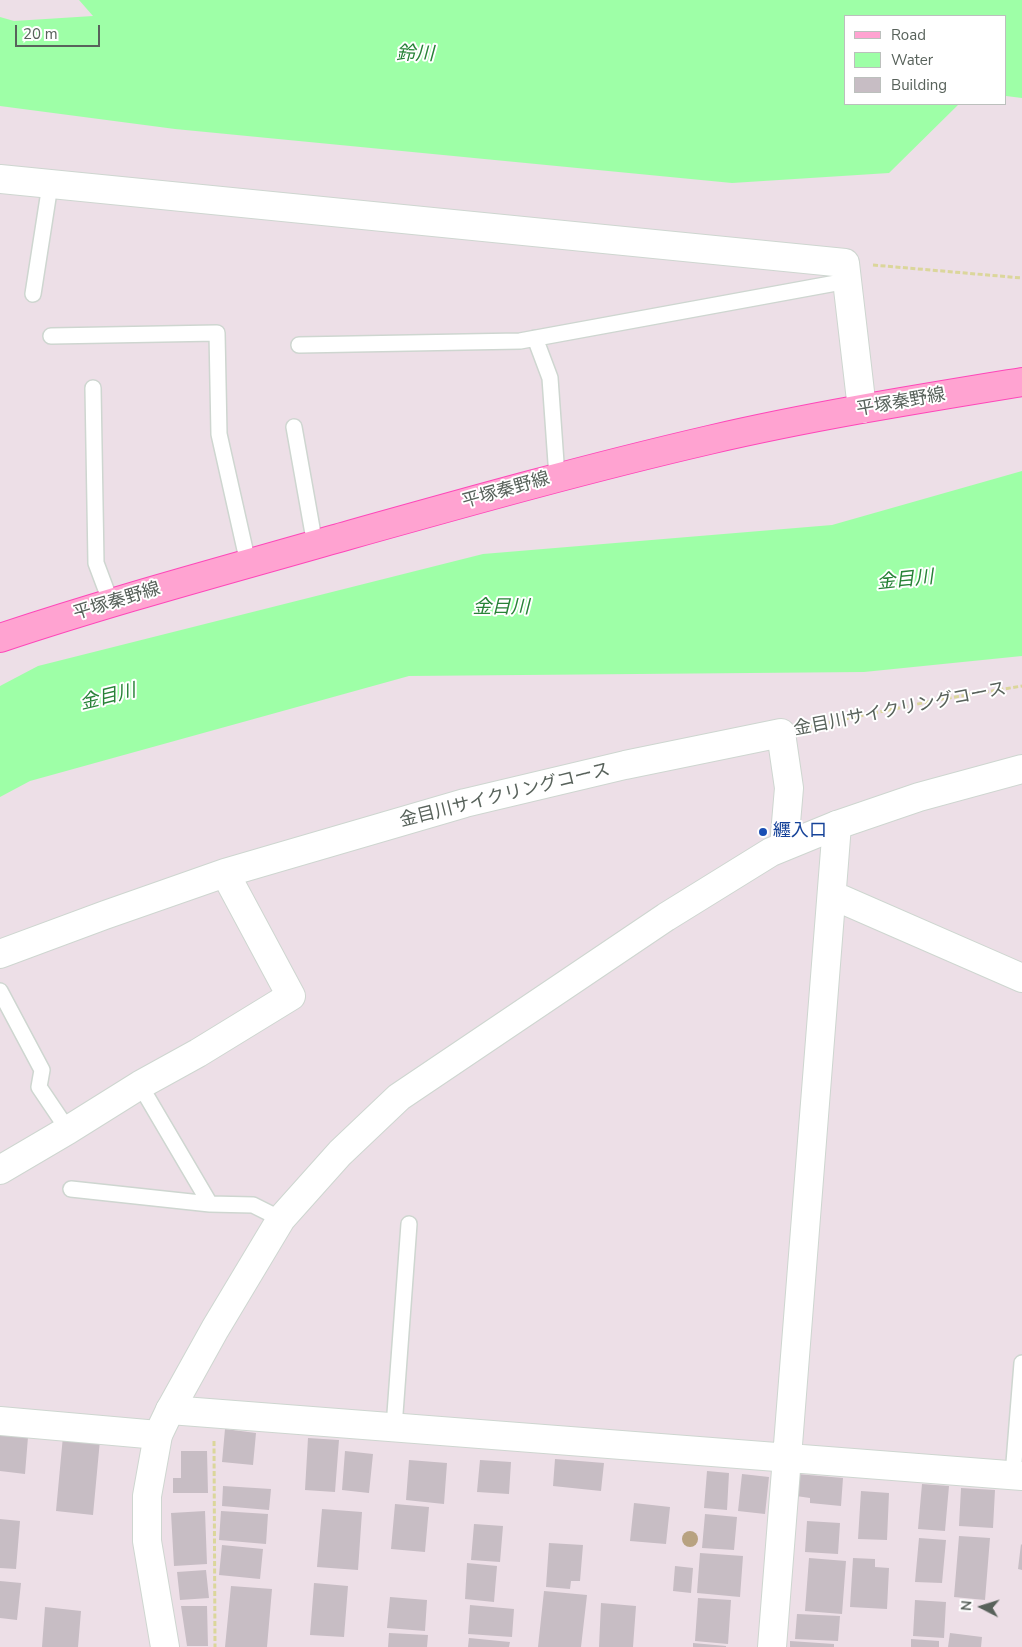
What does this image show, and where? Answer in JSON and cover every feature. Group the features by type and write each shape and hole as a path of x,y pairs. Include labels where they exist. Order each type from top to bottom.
{"main road":[{"name":"平塚秦野線","path":"0,638 248,563 557,477 712,439 862,409 1022,382"}],"street":[{"path":"0,179 846,272 862,409"},
{"path":"780,733 789,788 784,846"},
{"name":"金目川サイクリングコース","path":"0,954 105,915 225,874 474,801 624,765 780,733"},
{"path":"165,1647 147,1541 147,1496 158,1435 215,1329 281,1219 340,1153 399,1097 666,917 771,852 837,825 919,797 1022,769"},
{"path":"772,1647 837,825"},
{"path":"0,1170 291,996 225,874"},
{"path":"832,894 1022,978"},
{"path":"170,1410 1018,1476"},
{"path":"0,1420 158,1435"}],"lane":[{"path":"33,294 50,185"},
{"path":"299,345 520,340 535,338 846,272"},
{"path":"51,336 217,333 219,434 248,563"},
{"path":"535,338 550,378 557,477"},
{"path":"93,388 96,563 111,603"},
{"path":"294,427 315,545"},
{"path":"0,990 5,1013 42,1070 39,1087 68,1130"},
{"path":"140,1086 210,1204"},
{"path":"71,1189 210,1204 253,1205 281,1219"},
{"path":"394,1427 409,1224"},
{"path":"1018,1476 1022,1363"}],"path":[{"path":"846,272 1022,278"},
{"name":"金目川サイクリングコース","path":"780,733 937,700 1022,686"},
{"path":"214,1413 215,1647"}],"water":[{"name":"鈴川","path":"79,0 1022,0 1022,98 1007,96 1007,15 844,15 844,105 958,105 889,173 732,183 175,129 0,106 0,17 14,21 93,16"},
{"name":"金目川","path":"1022,471 1022,656 864,672 409,676 30,781 0,797 0,686 38,666 483,554 832,525"}],"building":[{"path":"225,1429 256,1433 253,1465 222,1462"},
{"path":"0,1435 28,1437 25,1474 0,1471"},
{"path":"63,1436 100,1440 93,1515 56,1511"},
{"path":"308,1438 339,1440 335,1492 305,1490"},
{"path":"181,1451 207,1451 208,1493 173,1493 173,1478 181,1478"},
{"path":"345,1451 373,1454 369,1493 342,1490"},
{"path":"555,1459 604,1463 601,1491 553,1486"},
{"path":"409,1460 447,1463 444,1504 406,1500"},
{"path":"480,1460 511,1462 509,1494 477,1492"},
{"path":"707,1471 729,1473 727,1510 704,1508"},
{"path":"742,1474 769,1477 765,1514 738,1511"},
{"path":"797,1474 843,1478 841,1506 810,1503 810,1498 796,1496"},
{"path":"922,1484 949,1486 945,1531 918,1529"},
{"path":"223,1486 271,1489 269,1510 222,1506"},
{"path":"961,1488 995,1490 993,1528 959,1526"},
{"path":"861,1491 889,1493 887,1540 858,1539"},
{"path":"634,1503 670,1507 666,1544 630,1541"},
{"path":"395,1504 429,1507 425,1552 391,1549"},
{"path":"322,1509 362,1512 358,1570 317,1567"},
{"path":"205,1511 207,1564 174,1566 171,1513"},
{"path":"221,1511 268,1514 266,1544 219,1540"},
{"path":"705,1514 737,1517 734,1550 702,1548"},
{"path":"0,1519 20,1521 16,1569 0,1568"},
{"path":"807,1521 840,1523 838,1554 805,1552"},
{"path":"474,1524 503,1526 500,1562 471,1560"},
{"path":"959,1536 990,1538 985,1600 954,1597"},
{"path":"919,1538 946,1540 942,1583 915,1582"},
{"path":"549,1543 583,1545 580,1581 571,1581 570,1589 546,1587"},
{"path":"222,1545 263,1549 260,1579 219,1575"},
{"path":"1022,1545 1022,1570 1018,1569"},
{"path":"700,1553 743,1556 740,1597 697,1593"},
{"path":"809,1558 846,1561 842,1614 805,1611"},
{"path":"853,1558 875,1559 875,1567 889,1568 887,1609 850,1607"},
{"path":"467,1563 497,1566 494,1602 465,1599"},
{"path":"675,1566 693,1568 691,1593 673,1591"},
{"path":"206,1570 209,1598 180,1600 177,1572"},
{"path":"0,1581 21,1583 17,1620 0,1618"},
{"path":"314,1583 348,1586 344,1637 310,1635"},
{"path":"231,1586 272,1589 267,1647 225,1647"},
{"path":"544,1591 587,1595 581,1647 538,1647"},
{"path":"390,1597 427,1600 425,1631 387,1628"},
{"path":"698,1598 731,1600 728,1644 695,1641"},
{"path":"915,1600 946,1602 944,1638 913,1636"},
{"path":"601,1603 636,1606 633,1647 599,1647"},
{"path":"470,1605 514,1609 512,1637 468,1634"},
{"path":"181,1606 207,1606 208,1646 187,1646"},
{"path":"45,1607 81,1611 78,1647 42,1647"},
{"path":"797,1614 840,1616 838,1641 795,1639"},
{"path":"389,1633 428,1635 427,1647 388,1647"},
{"path":"950,1633 982,1637 981,1647 948,1647"},
{"path":"469,1638 510,1642 509,1647 468,1647"},
{"path":"911,1639 939,1641 939,1647 911,1647"},
{"path":"790,1641 834,1644 834,1647 790,1647"},
{"path":"693,1643 726,1646 726,1647 693,1647"}],"place":[{"name":"纒入口","path":"763,832"}]}
